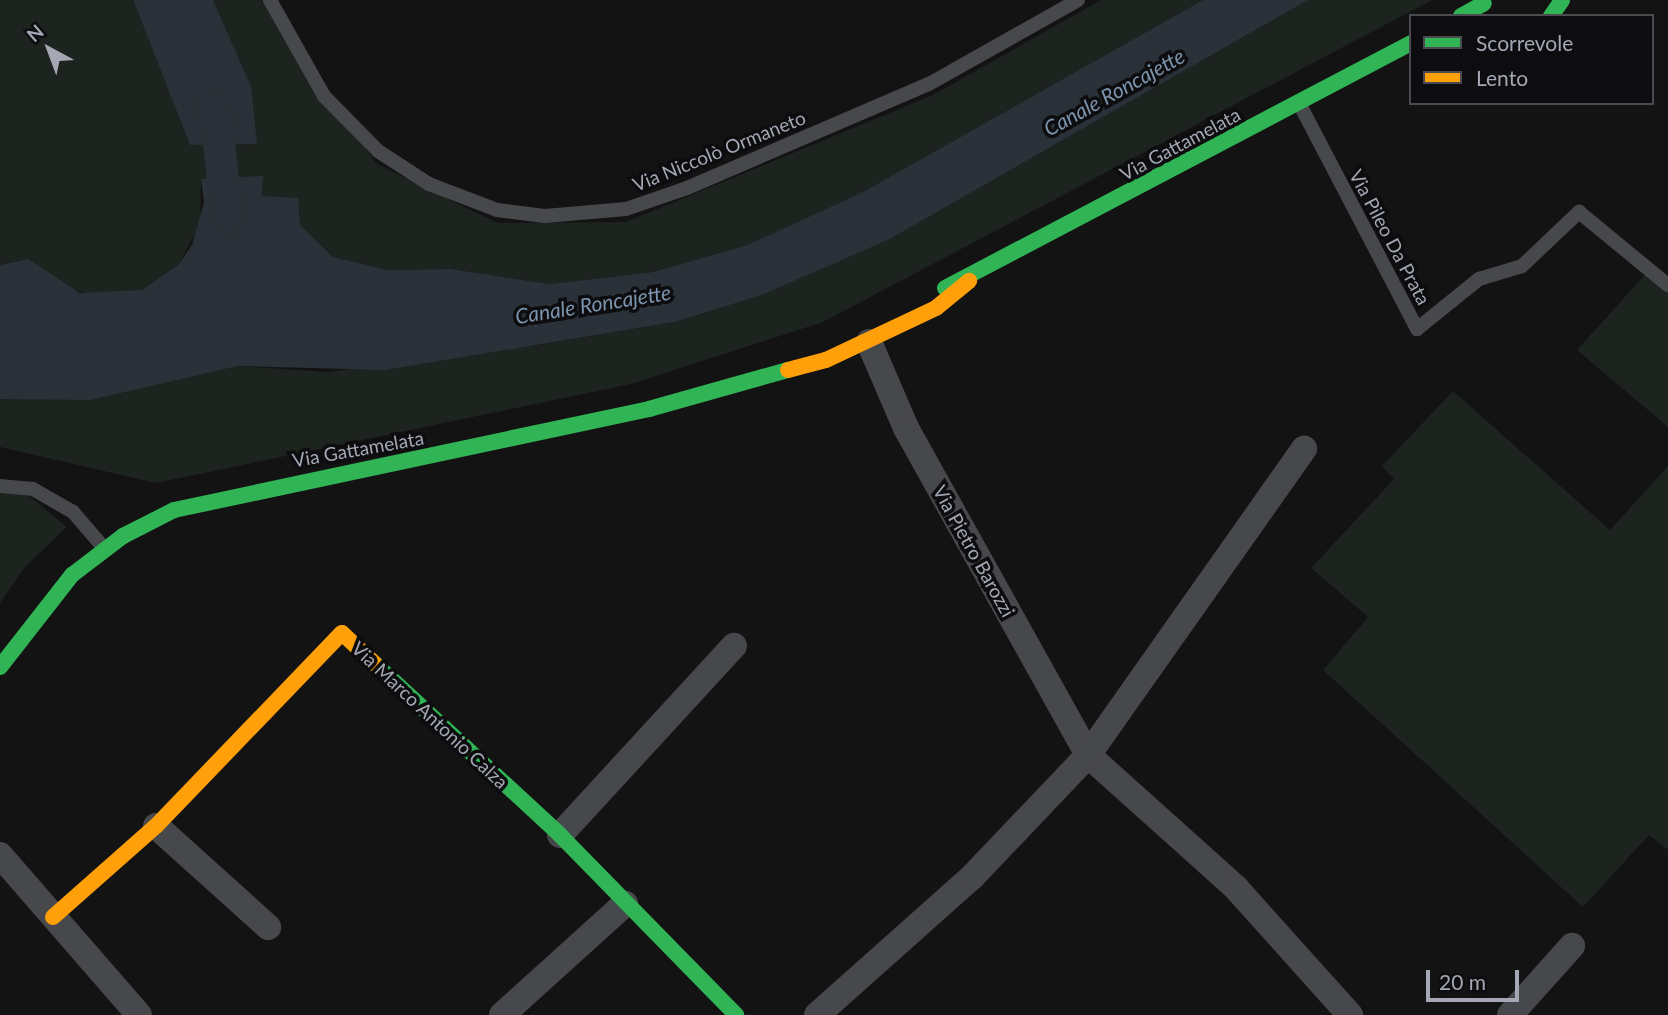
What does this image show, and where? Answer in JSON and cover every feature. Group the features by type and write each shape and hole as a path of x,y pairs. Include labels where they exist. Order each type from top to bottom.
{"main road":[{"path":"1466,14 1487,6"},
{"name":"Via Gattamelata","path":"779,370 822,342 969,281 1409,44"},
{"name":"Via Gattamelata","path":"0,667 46,604 105,549 174,510 229,495 636,412 869,342 936,308 969,281"},
{"name":"Via Marco Antonio Calza","path":"52,916 156,826 342,633 560,835 736,1015"}],"street":[{"name":"Via Pietro Barozzi","path":"869,342 906,428 1088,755 1236,888 1350,1015"},
{"path":"817,1015 972,877 1088,755 1304,449"},
{"path":"560,835 734,646"},
{"path":"156,826 268,927"},
{"path":"0,855 139,1015"},
{"path":"502,1015 625,904"},
{"path":"1510,1015 1572,946"}],"lane":[{"name":"Via Niccolò Ormaneto","path":"270,0 324,96 378,151 429,184 497,210 545,216 626,209 687,188 929,84 1078,0"},
{"name":"Via Pileo Da Prata","path":"1300,103 1416,329 1479,279 1522,266 1579,212 1668,285"},
{"path":"0,486 33,489 73,512 105,549"}],"shaded area":[{"path":"0,0 133,0 190,145 251,86 213,0 271,0 294,51 377,164 497,223 626,222 933,95 1101,0 1203,0 863,192 747,245 653,272 550,284 451,269 388,270 333,257 262,196 263,177 223,177 201,180 200,224 179,264 142,290 101,297 60,286 28,259 0,265"},
{"path":"1308,0 1432,0 823,322 631,384 156,483 0,447 0,399 171,381 238,366 327,372 532,346 675,322 762,295 888,240"},
{"path":"1649,270 1668,287 1668,427 1577,350"},
{"path":"1453,391 1610,530 1668,466 1668,850 1649,835 1583,907 1323,670 1368,617 1311,568 1394,479 1382,466"},
{"path":"0,491 28,495 67,527 25,567 0,603"}],"water":[{"path":"133,0 213,0 251,86 257,144 190,145"},
{"path":"1203,0 1308,0 888,240 762,295 675,322 385,370 238,366 90,400 0,399 0,265 28,259 80,293 142,290 179,264 192,245 204,202 201,179 263,176 262,196 298,198 300,225 333,257 388,270 451,269 550,284 653,272 747,245 863,192"}],"waterway":[{"name":"Canale Roncajette","path":"215,104 227,219"}],"traffic: fast":[{"path":"1552,14 1562,0"},
{"path":"1465,14 1484,3"},
{"path":"945,288 1409,44"},
{"path":"0,667 72,575 123,536 174,510 649,409 788,370"},
{"path":"375,664 560,835 736,1015"}],"traffic: slow":[{"path":"788,370 826,360 936,308 969,281"},
{"path":"53,917 156,826 342,633 375,664"}]}
